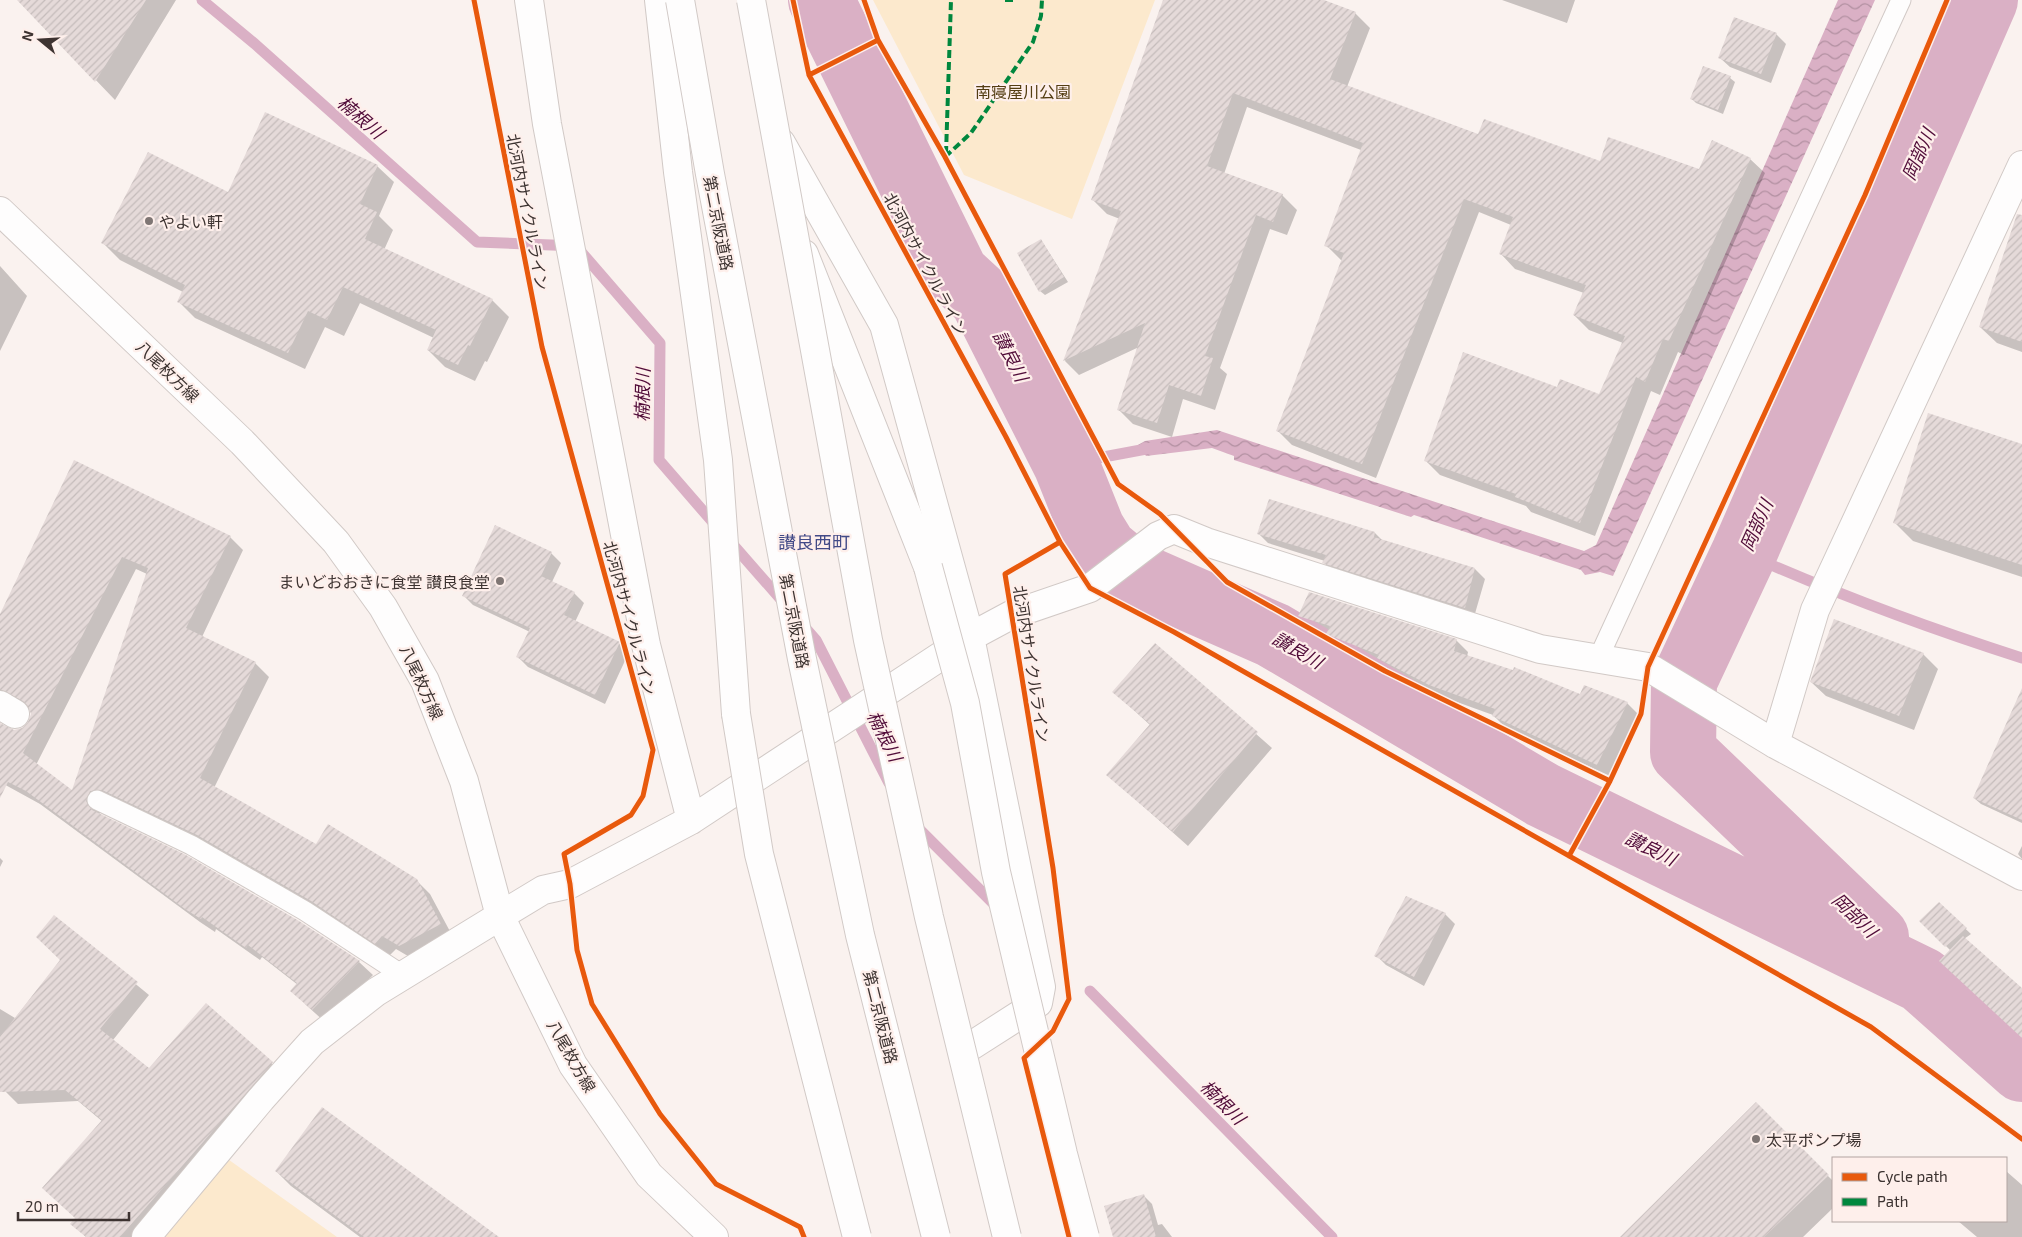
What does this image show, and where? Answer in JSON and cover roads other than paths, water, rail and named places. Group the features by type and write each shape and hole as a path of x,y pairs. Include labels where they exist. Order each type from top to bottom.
{"main road":[{"path":"529,0 546,124 646,645 691,820"},
{"path":"659,0 678,172 718,460 736,714 760,854 857,1237"},
{"name":"第二京阪道路","path":"680,0 710,174 802,659 860,935 936,1237"},
{"path":"751,0 868,640 929,917 1007,1237"},
{"path":"781,143 884,325 970,637 1041,987 1038,1003 971,1046"},
{"path":"1775,744 1815,610 2022,166"},
{"name":"八尾枚方線","path":"0,211 242,442 336,542 377,599 425,681 464,781 500,916 573,1065 649,1175 714,1237"},
{"path":"803,250 928,567 965,703 996,872 1063,1154 1085,1237"},
{"path":"146,1237 261,1099 312,1042 376,992 543,890 570,884 691,820 970,637 1011,615 1090,588 1158,536 1174,529 1206,542 1540,649 1648,667 1775,744 2022,876"}],"lane":[{"path":"1598,658 1900,0"},
{"path":"97,800 199,849 305,910 404,976"}],"water":[{"path":"1838,0 1875,0 1613,576 1600,572 1585,575 1581,570 1414,515 1411,517 1234,460 1234,456 1212,448 1146,456 1138,445 1145,441 1217,430 1584,551 1596,545"}],"waterway":[{"name":"楠根川","path":"202,0 255,44 477,242 576,246 660,343 659,460 717,527"},
{"name":"讃良川","path":"821,0 956,274 982,298 1066,464 1092,529 1105,550 1134,574 1273,635 1543,795 1922,980 2022,1069"},
{"name":"岡部川","path":"1876,937 1683,752 1684,681 1744,553 1985,0"},
{"path":"1066,464 1157,447"},
{"name":"楠根川","path":"728,539 785,604"},
{"path":"1744,553 1882,609 2022,658"},
{"name":"楠根川","path":"802,624 816,640 889,783"},
{"name":"楠根川","path":"914,824 998,908"},
{"name":"楠根川","path":"1090,991 1332,1237"}],"place":[{"name":"やよい軒","path":"149,221"},
{"name":"まいどおおきに食堂 讃良食堂","path":"500,581"},
{"name":"太平ポンプ場","path":"1756,1139"}],"district":[{"name":"讃良西町","path":"814,542"}],"park label":[{"name":"南寝屋川公園","path":"1023,91"}]}
